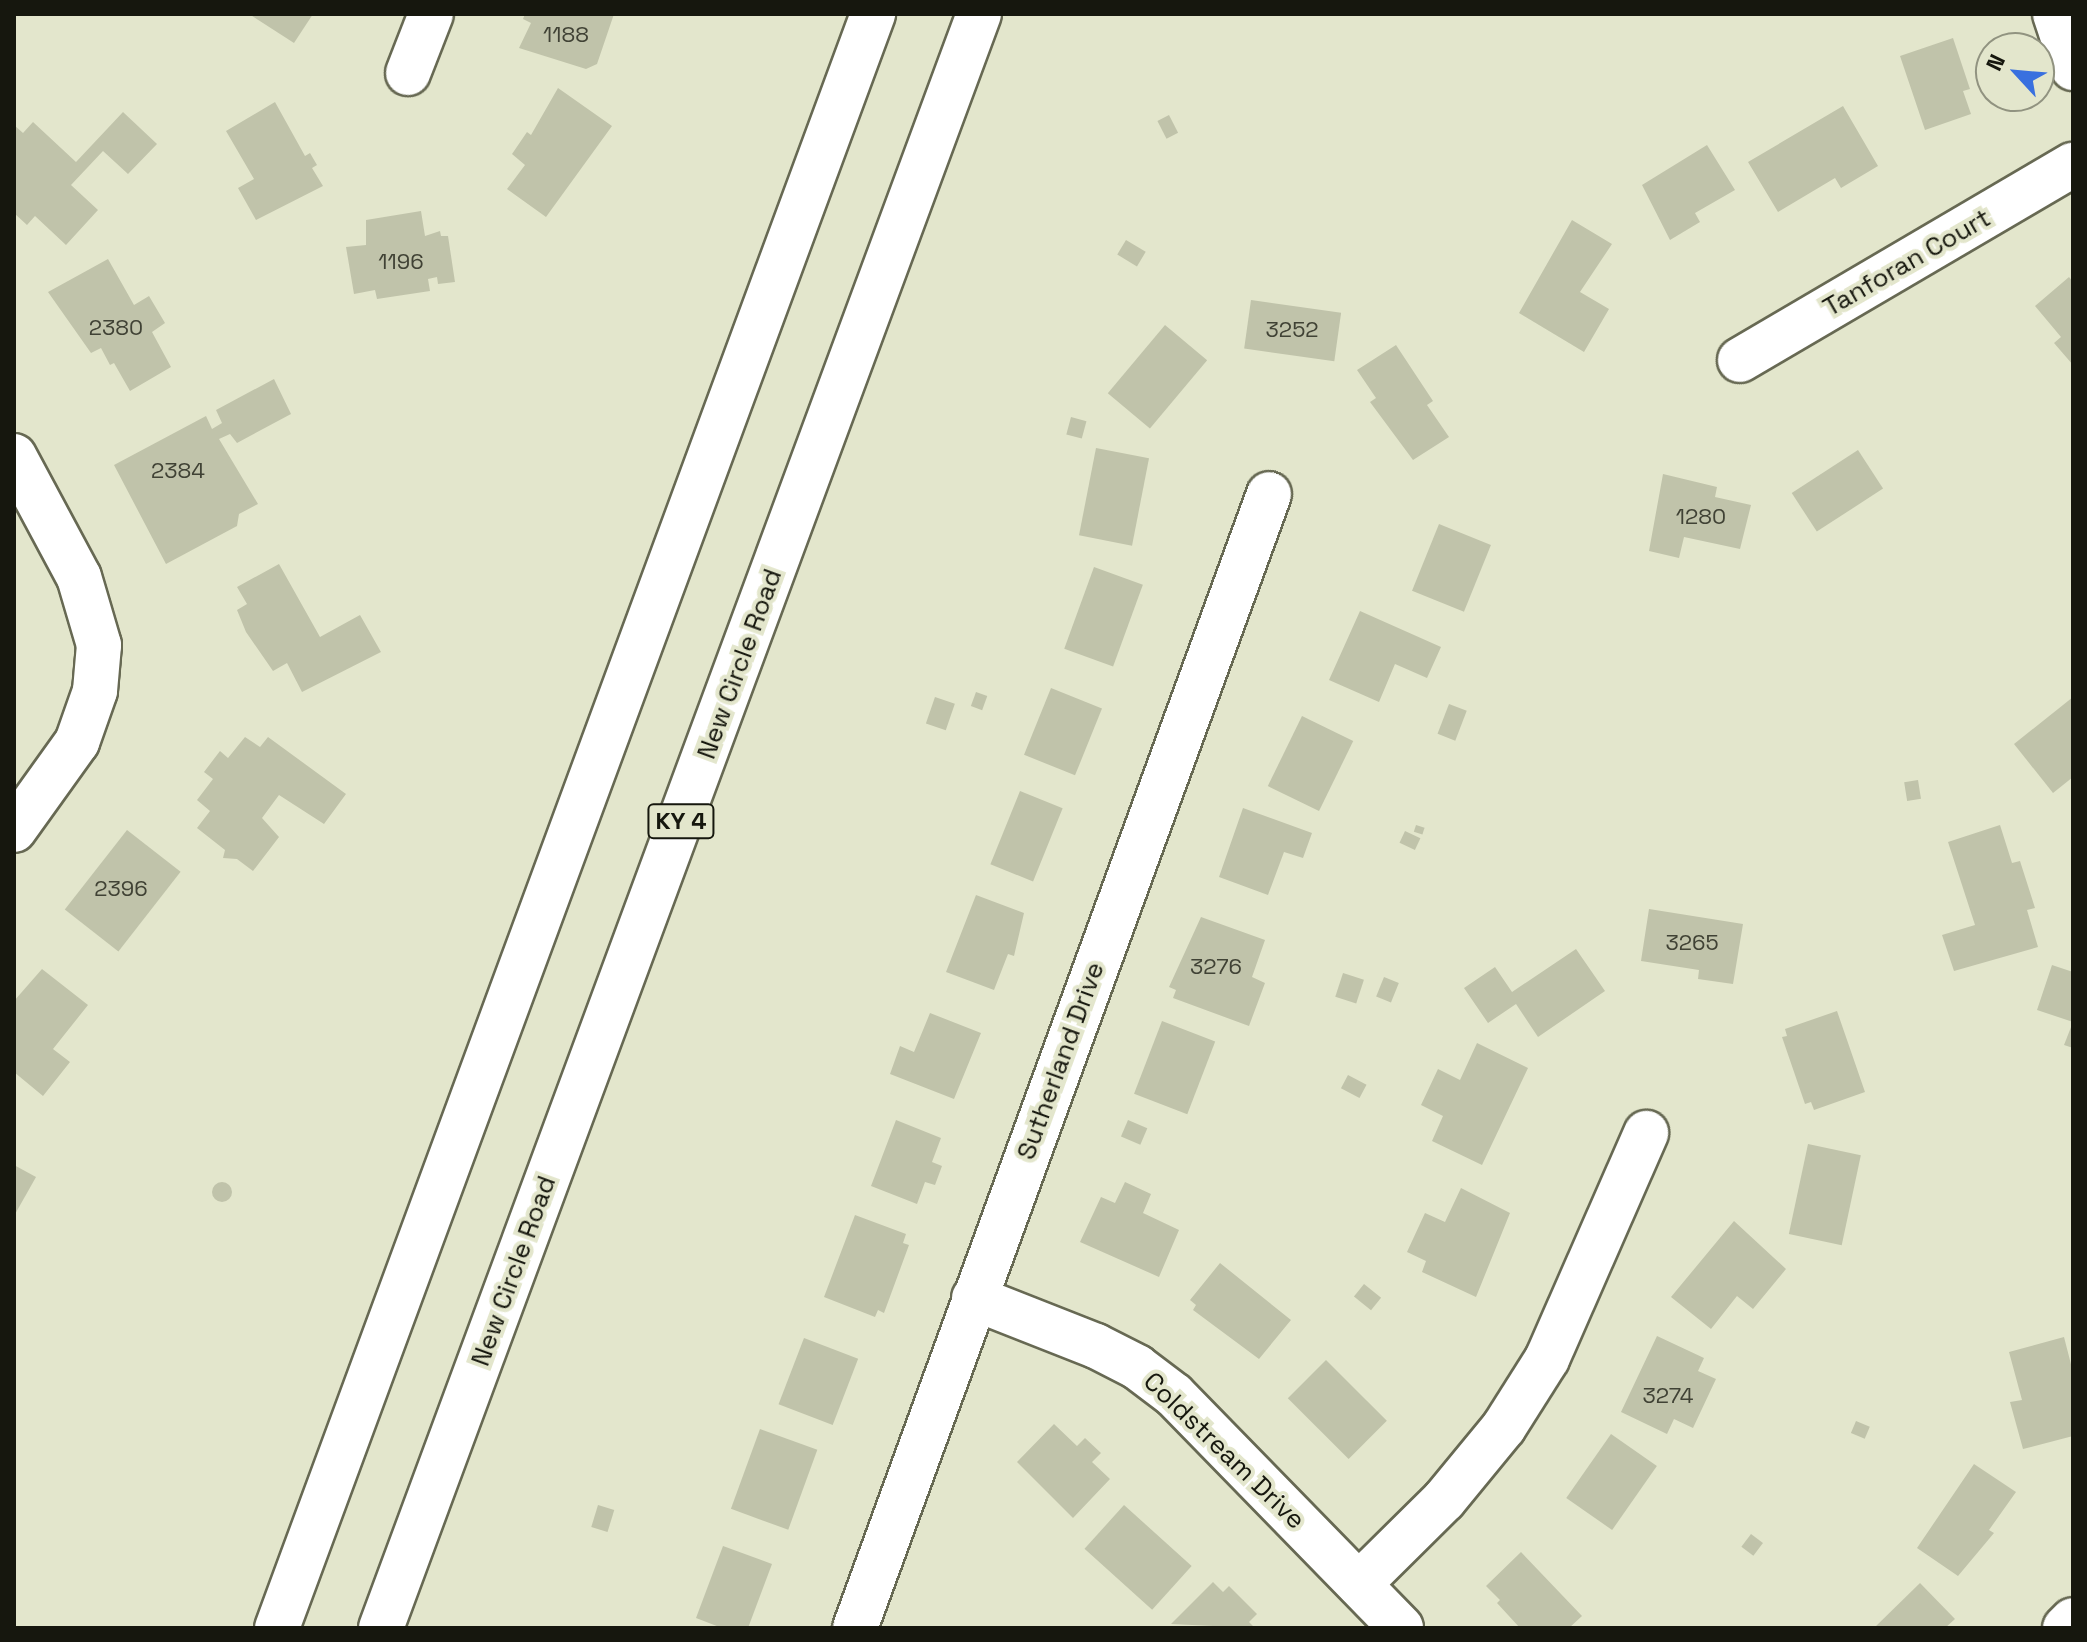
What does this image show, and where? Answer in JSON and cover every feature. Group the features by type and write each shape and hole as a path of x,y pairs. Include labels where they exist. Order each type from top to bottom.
{"main road":[{"path":"408,73 431,14"},
{"path":"277,1628 873,14"},
{"name":"New Circle Road","path":"381,1628 979,14"},
{"path":"2055,14 2073,68"},
{"name":"Tanforan Court","path":"1740,360 2073,165"},
{"path":"14,456 79,577 99,645 95,691 77,742 14,830"},
{"name":"Sutherland Drive","path":"855,1628 1269,494"},
{"path":"1359,1584 1444,1500 1504,1427 1547,1359 1646,1133"},
{"name":"Coldstream Drive","path":"974,1298 1137,1367 1174,1395 1401,1628"},
{"path":"2065,1628 2073,1620"}],"building":[{"path":"249,14 313,14 294,43"},
{"path":"525,14 614,14 597,64 586,69 519,48 531,23 523,19"},
{"path":"1953,38 1970,89 1963,91 1971,114 1925,130 1900,56"},
{"path":"558,88 612,126 546,217 507,189 525,165 512,154 527,132 531,135"},
{"path":"275,102 305,156 310,153 317,165 312,168 323,186 256,220 238,188 254,179 226,131"},
{"path":"1843,106 1878,166 1841,188 1835,178 1778,212 1748,162"},
{"path":"123,112 157,144 128,174 103,151 71,185 98,210 66,245 35,216 27,225 14,213 14,125 23,133 33,122 76,162"},
{"path":"1169,115 1178,133 1166,139 1157,121"},
{"path":"1707,145 1735,190 1695,213 1700,222 1670,240 1642,185"},
{"path":"421,211 425,236 440,231 441,236 448,236 455,282 438,284 437,277 428,279 430,291 377,299 375,290 354,294 346,247 366,245 366,220"},
{"path":"1572,220 1612,244 1580,292 1609,309 1584,352 1519,313"},
{"path":"1126,240 1146,252 1137,266 1117,255"},
{"path":"108,259 134,305 149,296 165,323 152,332 171,367 130,391 101,348 91,353 48,292"},
{"path":"2069,277 2073,282 2073,365 2054,343 2061,337 2035,306"},
{"path":"1251,300 1341,313 1334,361 1244,349"},
{"path":"1165,325 1207,360 1150,429 1108,393"},
{"path":"1396,345 1433,401 1427,405 1449,437 1413,460 1370,402 1376,398 1357,370"},
{"path":"274,379 291,414 237,443 230,434 219,439 258,504 239,514 237,526 166,564 114,465 206,416 212,429 222,423 216,410"},
{"path":"1071,417 1086,421 1082,439 1066,434"},
{"path":"1096,448 1149,458 1132,546 1079,535"},
{"path":"1858,450 1883,489 1817,532 1792,493"},
{"path":"1663,474 1717,487 1715,497 1751,505 1740,549 1684,537 1679,558 1649,551"},
{"path":"1439,524 1491,545 1464,612 1412,591"},
{"path":"279,564 320,637 360,615 381,652 302,692 287,663 273,671 246,632 237,610 247,604 237,587"},
{"path":"1094,567 1143,585 1113,667 1064,649"},
{"path":"1360,611 1441,647 1427,678 1395,664 1379,702 1329,680"},
{"path":"1051,688 1102,709 1075,775 1024,755"},
{"path":"976,692 987,696 982,710 971,706"},
{"path":"935,697 955,704 946,730 926,723"},
{"path":"2073,697 2073,777 2053,793 2014,744"},
{"path":"1449,704 1467,711 1455,741 1438,734"},
{"path":"1302,716 1353,741 1319,811 1268,786"},
{"path":"245,737 260,747 268,737 346,794 324,824 279,795 262,818 279,837 253,871 237,859 223,858 225,850 197,828 210,811 197,800 213,779 204,772 220,751 228,758"},
{"path":"1918,780 1921,799 1907,801 1904,782"},
{"path":"1020,791 1063,808 1033,881 990,864"},
{"path":"1243,808 1312,833 1303,858 1284,852 1268,895 1219,877"},
{"path":"1416,825 1425,828 1422,834 1414,832"},
{"path":"2000,825 2012,863 2020,861 2035,908 2027,910 2038,947 1954,971 1942,935 1975,925 1948,842"},
{"path":"127,830 181,872 118,951 65,910"},
{"path":"1405,831 1420,838 1415,850 1400,843"},
{"path":"976,895 1024,913 1014,956 1008,954 994,990 946,972"},
{"path":"1649,909 1743,924 1733,984 1698,979 1699,970 1641,961"},
{"path":"1201,917 1265,940 1252,977 1265,983 1249,1026 1173,998 1176,990 1169,987"},
{"path":"1576,949 1605,991 1538,1037 1516,1004 1488,1023 1464,988 1495,967 1512,992"},
{"path":"2052,965 2073,972 2073,1022 2037,1010"},
{"path":"42,969 88,1005 53,1049 70,1062 43,1096 14,1072 14,1001"},
{"path":"1343,973 1364,980 1356,1004 1335,997"},
{"path":"1384,977 1399,983 1391,1002 1376,996"},
{"path":"1837,1011 1865,1092 1814,1110 1811,1102 1805,1104 1782,1037 1787,1036 1785,1029"},
{"path":"930,1013 981,1033 954,1099 890,1074 900,1046 914,1052"},
{"path":"1162,1021 1215,1041 1187,1114 1134,1094"},
{"path":"2073,1022 2073,1048 2064,1045"},
{"path":"1477,1043 1528,1068 1482,1165 1432,1141 1443,1116 1421,1105 1438,1069 1460,1080"},
{"path":"1348,1075 1367,1085 1359,1098 1341,1088"},
{"path":"896,1120 941,1138 932,1162 942,1166 935,1185 925,1182 917,1204 871,1186"},
{"path":"1128,1120 1147,1128 1140,1145 1121,1137"},
{"path":"1808,1144 1861,1155 1842,1245 1789,1234"},
{"path":"14,1165 36,1177 14,1216"},
{"path":"222,1182 229,1185 232,1192 229,1199 222,1202 215,1199 212,1192 215,1185"},
{"path":"1125,1182 1151,1194 1143,1213 1179,1230 1159,1277 1080,1242 1101,1197 1115,1203"},
{"path":"1461,1188 1510,1213 1476,1297 1422,1272 1426,1261 1407,1252 1425,1213 1445,1222"},
{"path":"855,1215 906,1234 903,1243 909,1245 884,1313 878,1310 875,1317 824,1297"},
{"path":"1734,1221 1786,1269 1753,1309 1737,1296 1711,1329 1671,1297"},
{"path":"1220,1263 1291,1320 1259,1359 1193,1310 1196,1305 1190,1300"},
{"path":"1364,1284 1381,1298 1371,1310 1354,1296"},
{"path":"1657,1336 1704,1358 1698,1371 1716,1379 1693,1428 1674,1419 1667,1434 1621,1412"},
{"path":"2064,1337 2073,1372 2073,1436 2023,1449 2010,1402 2022,1400 2009,1352"},
{"path":"804,1338 858,1359 833,1425 779,1404"},
{"path":"1326,1360 1387,1421 1349,1459 1288,1398"},
{"path":"1856,1421 1870,1427 1865,1439 1851,1433"},
{"path":"1054,1424 1077,1446 1085,1438 1101,1453 1092,1462 1110,1479 1073,1518 1017,1462"},
{"path":"760,1429 817,1450 788,1530 731,1509"},
{"path":"1611,1434 1657,1466 1612,1530 1566,1498"},
{"path":"1974,1464 2016,1492 1989,1530 1994,1533 1958,1576 1917,1548"},
{"path":"598,1505 614,1510 608,1532 591,1527"},
{"path":"1124,1505 1192,1566 1152,1610 1085,1549"},
{"path":"1751,1534 1763,1543 1753,1556 1741,1547"},
{"path":"723,1546 772,1564 748,1628 722,1628 696,1618"},
{"path":"1521,1552 1582,1616 1569,1628 1520,1628 1486,1586"},
{"path":"1213,1582 1223,1592 1229,1586 1257,1614 1249,1622 1255,1628 1171,1624"},
{"path":"1920,1583 1955,1619 1945,1628 1874,1628"}]}
